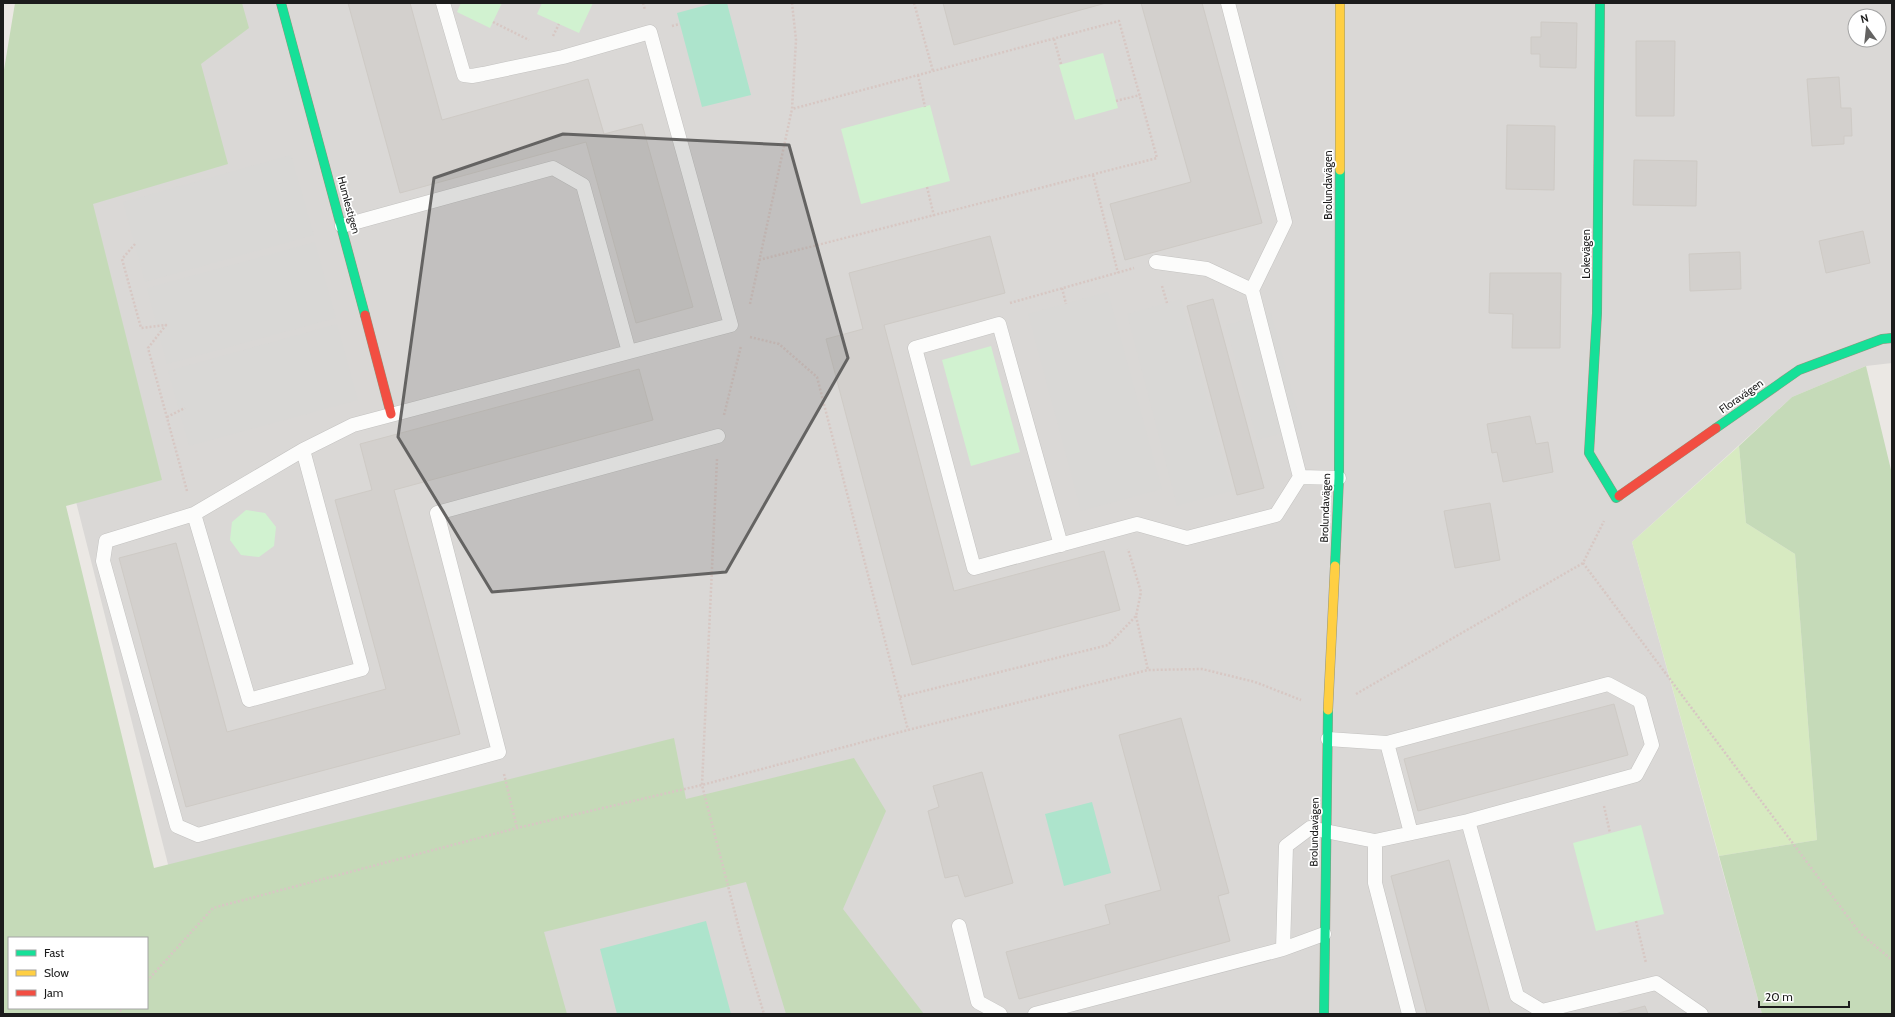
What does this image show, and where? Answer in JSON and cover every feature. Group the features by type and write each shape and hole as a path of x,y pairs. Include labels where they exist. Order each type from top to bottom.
{"street":[{"name":"Humlestigen","path":"281,3 342,226 391,414"},
{"name":"Brolundavägen","path":"1324,1014 1328,710 1339,478 1340,3"},
{"name":"Lokevägen","path":"1600,3 1597,314 1589,453 1616,498"},
{"name":"Floravägen","path":"1616,498 1799,370 1882,339 1892,338"}],"lane":[{"path":"443,3 464,75 472,76 564,57 650,32 731,325 353,425 303,450 194,514 106,541 103,561 177,826 198,835 499,752 437,513 718,436"},
{"path":"1062,545 999,324 915,348 974,568 1062,545 1137,524 1187,538 1276,515 1300,477 1252,290 1285,222 1228,3"},
{"path":"342,226 553,168 582,185 629,352"},
{"path":"1156,262 1207,269 1252,290"},
{"path":"194,514 249,700 362,669 303,450"},
{"path":"1300,477 1339,478"},
{"path":"1283,949 1286,846 1310,828 1375,841 1468,821 1636,775 1652,745 1640,701 1608,684 1387,743 1328,738"},
{"path":"1387,743 1411,833"},
{"path":"1468,821 1517,996 1542,1011 1656,983 1701,1014"},
{"path":"1375,841 1375,883 1409,1014"},
{"path":"959,926 978,1002 1000,1014"},
{"path":"1035,1014 1283,949 1324,934"}],"path":[{"path":"750,306 792,109 796,40 792,3"},
{"path":"914,3 933,71"},
{"path":"759,260 1157,158 1119,21 792,109"},
{"path":"1054,38 1061,64"},
{"path":"918,75 926,107"},
{"path":"1116,101 1140,95"},
{"path":"1093,175 1118,273"},
{"path":"927,187 934,216"},
{"path":"135,244 122,259 141,328 166,325 148,348 194,514"},
{"path":"988,328 1000,306 1156,262"},
{"path":"1062,288 1066,304"},
{"path":"743,336 779,344 817,377 908,730"},
{"path":"741,344 718,436 702,785 743,944 764,1014"},
{"path":"166,417 185,408"},
{"path":"148,980 213,908 517,828 702,785 908,730 1148,670 1202,669 1255,682 1328,710 1583,563 1616,498"},
{"path":"1122,528 1141,592 1136,616 1148,670"},
{"path":"1583,563 1860,934 1892,960"},
{"path":"900,697 1108,645 1136,616"},
{"path":"499,752 517,828"},
{"path":"1636,921 1651,984"}],"highlighted area":[{"path":"563,134 789,145 848,358 726,572 492,592 398,437 434,178"}],"shaded area":[{"path":"91,3 1892,3 1892,363 1866,366 1792,397 1632,542 1762,1014 206,1014 71,482"},
{"path":"291,155 314,235 145,282 123,202"},
{"path":"315,242 336,318 167,364 147,288"},
{"path":"1108,292 1162,489 1081,511 1028,314"},
{"path":"1181,299 1232,491 1177,506 1127,314"},
{"path":"1271,313 1302,428 1257,440 1226,325"},
{"path":"337,324 358,400 189,446 168,371"}],"green space":[{"path":"15,3 242,3 249,28 201,64 228,164 93,204 162,480 66,506 154,868 674,738 686,799 854,758 886,811 843,909 924,1014 786,1014 746,882 544,932 567,1014 3,1014 3,76"},
{"path":"461,3 502,3 490,28 457,12"},
{"path":"542,3 593,3 579,33 537,14"},
{"path":"714,3 727,3 751,95 702,107 677,13"},
{"path":"1103,53 1118,108 1075,120 1059,65"},
{"path":"930,105 950,181 861,204 841,129"},
{"path":"991,346 1020,452 971,466 942,360"},
{"path":"1866,366 1892,474 1892,1014 1762,1014 1719,856 1817,840 1795,554 1746,523 1739,446 1792,397"},
{"path":"1739,446 1746,523 1795,554 1817,840 1719,856 1632,542"},
{"path":"246,510 265,513 276,527 274,546 259,557 241,555 230,540 232,522"},
{"path":"1092,802 1111,873 1064,886 1045,814"},
{"path":"1641,825 1664,914 1596,931 1573,843"},
{"path":"706,921 731,1014 617,1014 600,949"}],"building":[{"path":"348,3 410,3 442,120 588,79 604,134 642,124 693,307 636,323 586,142 400,193"},
{"path":"943,3 1106,3 954,45"},
{"path":"1141,3 1202,3 1262,223 1125,260 1110,204 1191,182"},
{"path":"1541,22 1577,23 1576,68 1540,67 1540,54 1531,54 1531,37 1541,37"},
{"path":"1636,41 1675,41 1674,116 1636,116"},
{"path":"1839,77 1841,108 1851,108 1852,136 1844,136 1844,144 1812,146 1807,79"},
{"path":"1507,125 1555,126 1554,190 1506,189"},
{"path":"1634,160 1697,161 1696,206 1633,205"},
{"path":"1863,231 1870,263 1826,273 1819,241"},
{"path":"990,236 1005,293 884,325 954,591 1104,551 1120,610 912,665 826,339 863,329 849,273"},
{"path":"1740,252 1741,289 1690,291 1689,254"},
{"path":"1490,273 1561,273 1560,348 1512,348 1513,314 1489,313"},
{"path":"1213,299 1264,488 1237,495 1187,306"},
{"path":"639,369 653,420 394,490 460,734 186,807 119,558 176,543 227,732 386,689 335,500 372,490 360,444"},
{"path":"1530,416 1536,444 1548,442 1553,472 1503,482 1497,452 1492,453 1487,424"},
{"path":"1490,503 1500,560 1455,568 1444,511"},
{"path":"1614,704 1628,755 1418,811 1404,759"},
{"path":"1181,718 1229,893 1218,896 1230,941 1019,999 1006,952 1110,924 1105,905 1161,890 1119,735"},
{"path":"982,772 1013,883 965,897 958,875 945,878 928,811 939,807 933,786"},
{"path":"1449,860 1490,1014 1427,1014 1391,876"},
{"path":"1645,1006 1648,1014 1615,1014"}],"traffic: fast":[{"path":"281,3 365,315"},
{"path":"1600,3 1597,313 1589,453 1616,498 1619,496"},
{"path":"1335,566 1339,478 1340,170"},
{"path":"1716,428 1799,370 1882,339 1892,338"},
{"path":"1324,1014 1328,710"}],"traffic: slow":[{"path":"1340,3 1340,170"},
{"path":"1328,710 1335,566"}],"traffic: jam":[{"path":"365,315 391,414"},
{"path":"1619,496 1716,428"}]}
